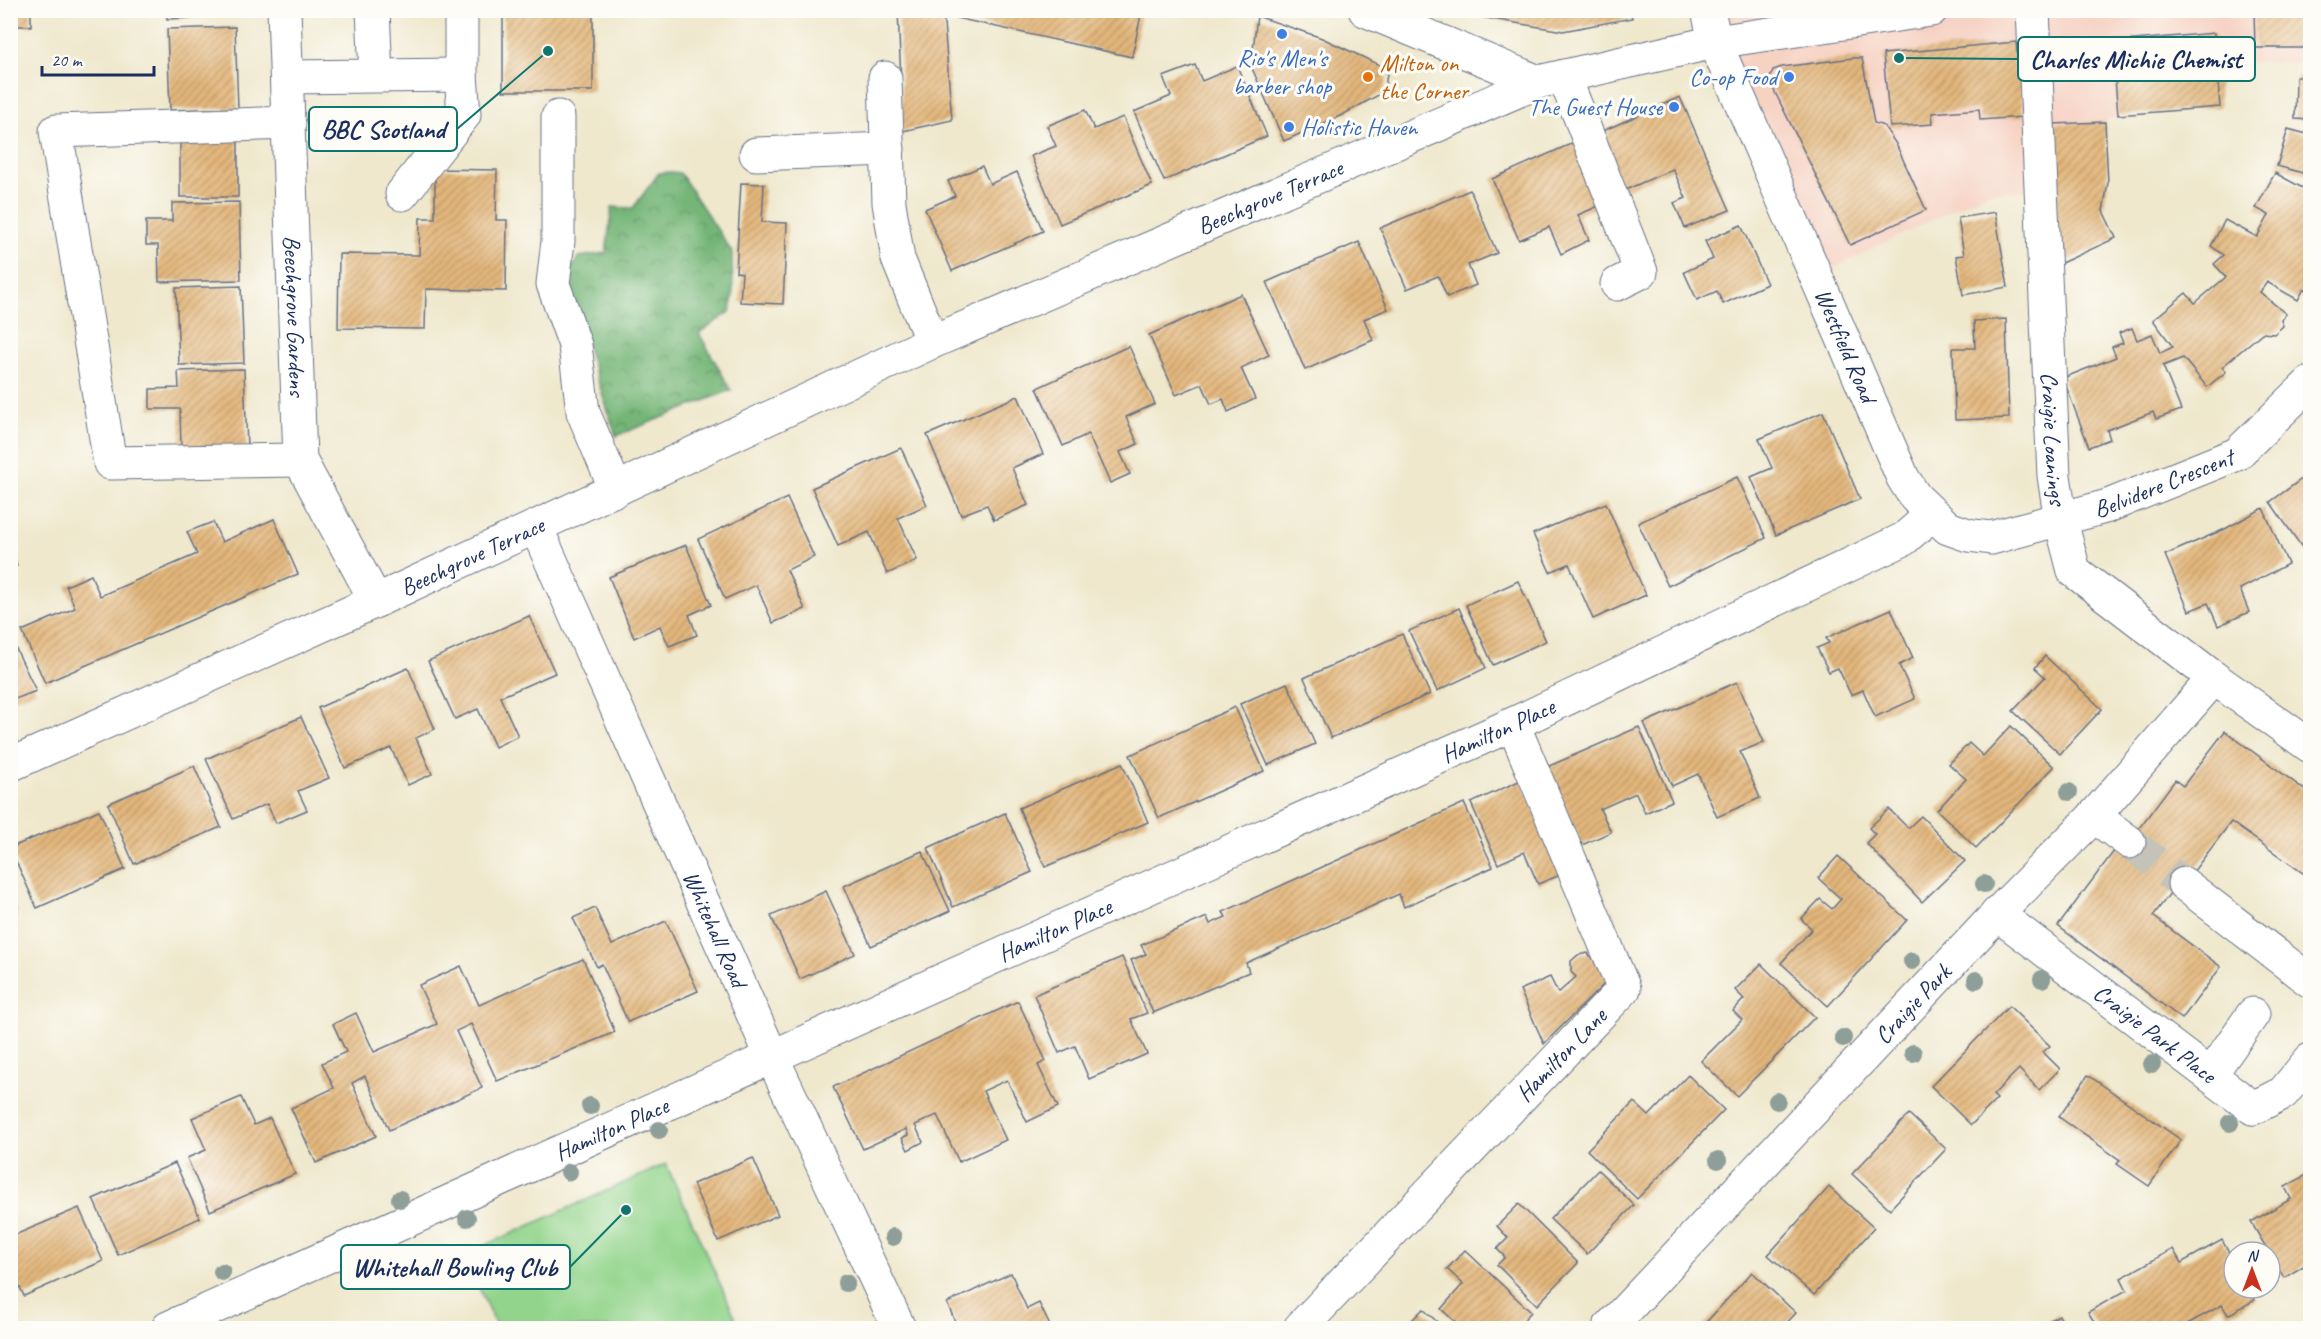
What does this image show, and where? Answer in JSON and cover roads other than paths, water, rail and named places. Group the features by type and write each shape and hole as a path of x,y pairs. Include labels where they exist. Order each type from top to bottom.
{"street":[{"name":"Beechgrove Gardens","path":"284,10 300,460 376,601"},
{"path":"374,10 376,75"},
{"name":"Westfield Road","path":"1708,10 1715,42 1903,478 1931,515 1948,528 1968,535 1991,538 2061,521"},
{"name":"Beechgrove Terrace","path":"10,765 376,601 932,342 1551,79 1715,42 1931,10"},
{"name":"Craigie Loanings","path":"2033,10 2054,476 2061,521 2074,571 2214,678 2310,746"},
{"path":"402,194 464,116 461,14"},
{"path":"1380,14 1551,79 1641,272 1617,284"},
{"path":"287,77 461,75"},
{"path":"885,78 889,203 898,259 932,342"},
{"path":"558,117 558,241 553,284 575,345 583,412 616,489"},
{"path":"289,123 56,130 110,463 300,460"},
{"path":"756,154 888,149"},
{"name":"Belvidere Crescent","path":"2061,521 2108,506 2236,454 2310,383"},
{"name":"Hamilton Place","path":"168,1329 224,1317 772,1057 1513,724 1904,539 1931,515"},
{"name":"Whitehall Road","path":"536,526 772,1057 899,1329"},
{"name":"Craigie Park","path":"1609,1329 1997,914 2094,816 2214,678"},
{"name":"Hamilton Lane","path":"1300,1329 1624,989 1513,724"},
{"path":"2094,816 2129,842"},
{"path":"2184,884 2310,981"},
{"name":"Craigie Park Place","path":"1997,914 2253,1108 2283,1093 2310,1060"},
{"path":"2210,1075 2253,1014"}],"tunnel":[{"path":"2129,842 2184,884"}],"place":[{"name":"Rio's Men's barber shop","path":"1282,34"},
{"name":"BBC Scotland","path":"548,51"},
{"name":"Charles Michie Chemist","path":"1899,58"},
{"name":"Milton on the Corner","path":"1368,77"},
{"name":"Co-op Food","path":"1789,77"},
{"name":"The Guest House","path":"1674,107"},
{"name":"Holistic Haven","path":"1289,127"},
{"name":"Whitehall Bowling Club","path":"626,1210"}]}
